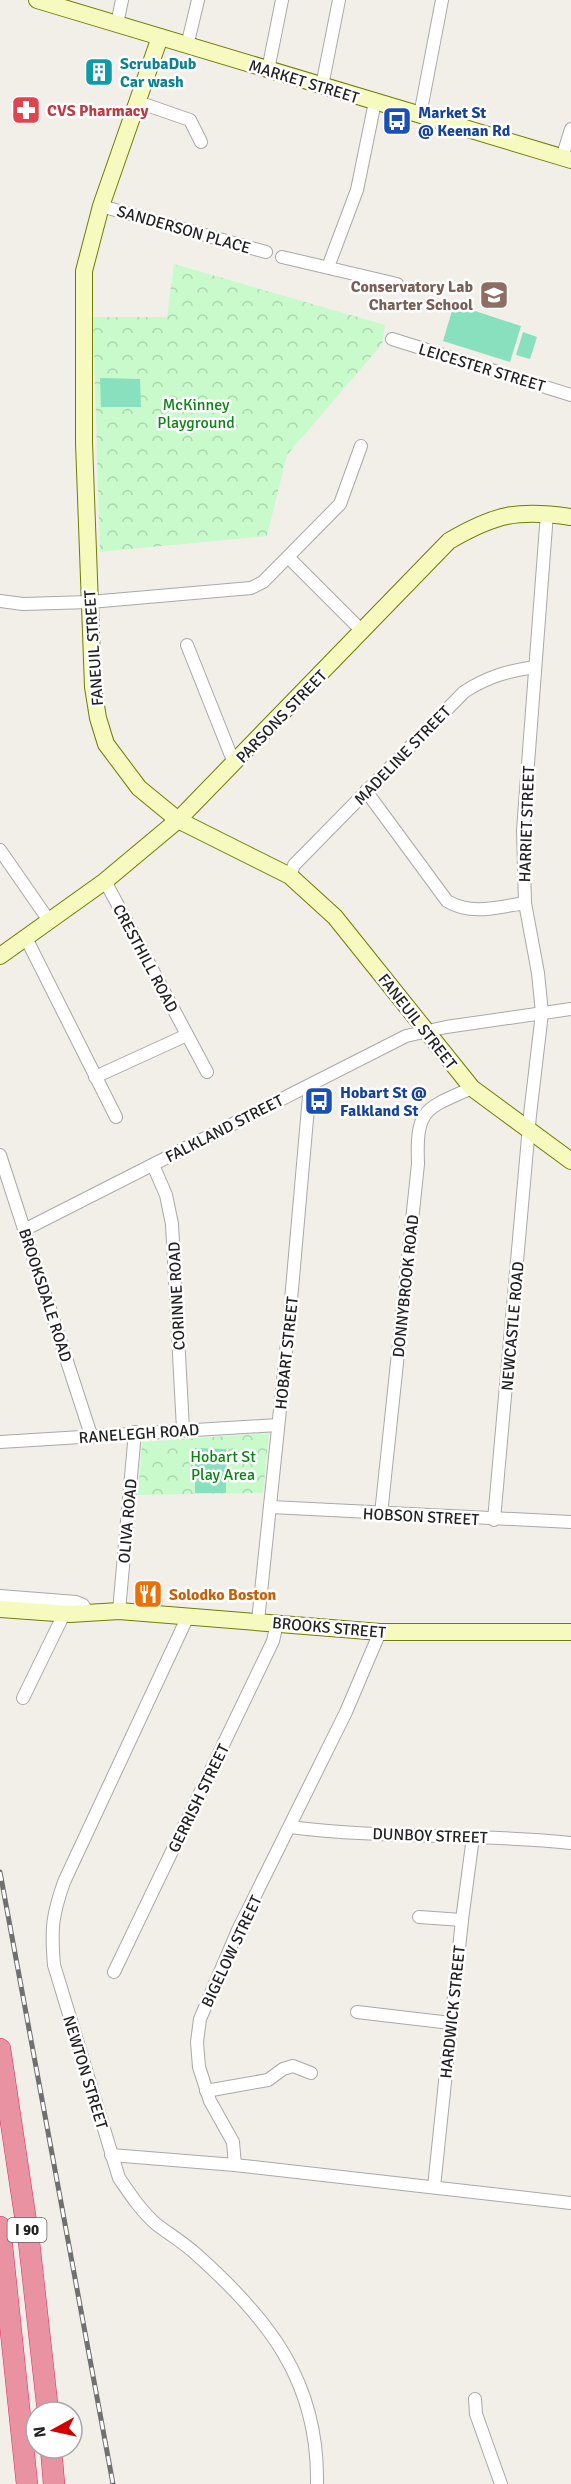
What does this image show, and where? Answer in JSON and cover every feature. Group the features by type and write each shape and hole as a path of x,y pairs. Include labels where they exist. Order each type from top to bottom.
{"highway":[{"name":"I 90","path":"0,2049 28,2233 47,2400"},
{"name":"I 90","path":"0,2227 27,2484"},
{"path":"52,2460 54,2484"}],"street":[{"path":"117,24 122,0"},
{"path":"188,45 198,0"},
{"path":"268,70 282,0"},
{"path":"322,86 339,0"},
{"path":"420,115 442,0"},
{"name":"MARKET STREET","path":"42,1 567,159"},
{"name":"FANEUIL STREET","path":"160,37 101,206 86,258 83,284 84,443 93,687 98,718 106,744 139,788 178,820 290,876 335,917 472,1088 571,1161"},
{"path":"138,102 190,120 201,142"},
{"path":"328,267 357,190 375,102"},
{"path":"567,159 571,129"},
{"name":"SANDERSON PLACE","path":"101,206 266,252"},
{"path":"282,257 397,284"},
{"name":"LEICESTER STREET","path":"392,339 571,394"},
{"path":"0,601 23,604 90,602 251,588 263,582 289,558 340,504 361,446"},
{"name":"PARSONS STREET","path":"0,956 105,881 178,820 449,541 483,521 511,515 548,513 571,517"},
{"name":"HARRIET STREET","path":"529,1132 542,1013 538,973 525,903 523,830 548,513"},
{"path":"289,558 363,632"},
{"path":"187,645 234,763"},
{"name":"MADELINE STREET","path":"290,876 294,865 464,692 485,678 535,667"},
{"path":"366,791 447,901 460,909 475,910 525,903"},
{"path":"0,850 50,922"},
{"name":"CRESTHILL ROAD","path":"105,881 207,1072"},
{"path":"26,938 116,1117"},
{"name":"FALKLAND STREET","path":"24,1230 406,1036 571,1008"},
{"path":"95,1077 187,1035"},
{"name":"HOBART STREET","path":"258,1621 271,1508 310,1084"},
{"name":"DONNYBROOK ROAD","path":"381,1514 418,1164 419,1122 424,1112 472,1088"},
{"name":"NEWCASTLE ROAD","path":"494,1520 529,1132"},
{"name":"BROOKSDALE ROAD","path":"0,1155 91,1435"},
{"name":"CORINNE ROAD","path":"153,1165 166,1195 172,1224 183,1429"},
{"name":"RANELEGH ROAD","path":"0,1442 183,1429 278,1425"},
{"name":"OLIVA ROAD","path":"119,1611 135,1432"},
{"name":"HOBSON STREET","path":"271,1508 571,1522"},
{"name":"BROOKS STREET","path":"0,1596 79,1602 88,1612"},
{"name":"BROOKS STREET","path":"0,1609 64,1614 119,1611 380,1632 571,1632"},
{"path":"23,1698 64,1614"},
{"name":"NEWTON STREET","path":"188,1616 64,1882 54,1911 51,1930 54,1965 119,2178 132,2198 154,2222 195,2253 227,2284 281,2346 296,2374 308,2407 317,2458 317,2484"},
{"name":"GERRISH STREET","path":"114,1972 273,1641 277,1623"},
{"name":"BIGELOW STREET","path":"235,2165 236,2153 231,2135 206,2091 197,2054 203,2008 346,1712 380,1632"},
{"name":"DUNBOY STREET","path":"290,1827 332,1832 571,1843"},
{"name":"HARDWICK STREET","path":"434,2187 473,1837"},
{"path":"419,1917 462,1920"},
{"path":"357,2012 451,2023"},
{"path":"206,2091 268,2080 283,2069 292,2066 311,2073"},
{"path":"111,2155 235,2165 571,2203"},
{"path":"475,2399 476,2414 501,2484"}],"green space":[{"name":"McKinney Playground","path":"174,264 385,325 382,344 287,455 267,536 100,552 93,317 167,317"},
{"path":"454,304 521,326 510,362 443,341"},
{"path":"523,332 537,337 530,359 516,355"},
{"path":"100,378 140,379 141,407 101,407"},
{"name":"Hobart St Play Area","path":"269,1433 263,1493 138,1495 142,1442"},
{"path":"195,1448 226,1449 226,1493 195,1493"}],"railway":[{"path":"0,1872 113,2484"}],"place":[{"name":"ScrubaDub Car wash","path":"99,72"},
{"name":"CVS Pharmacy","path":"26,110"},
{"name":"Market St @ Keenan Rd","path":"397,121"},
{"name":"Conservatory Lab Charter School","path":"494,295"},
{"name":"Hobart St @ Falkland St","path":"319,1101"},
{"name":"Solodko Boston","path":"148,1594"}]}
